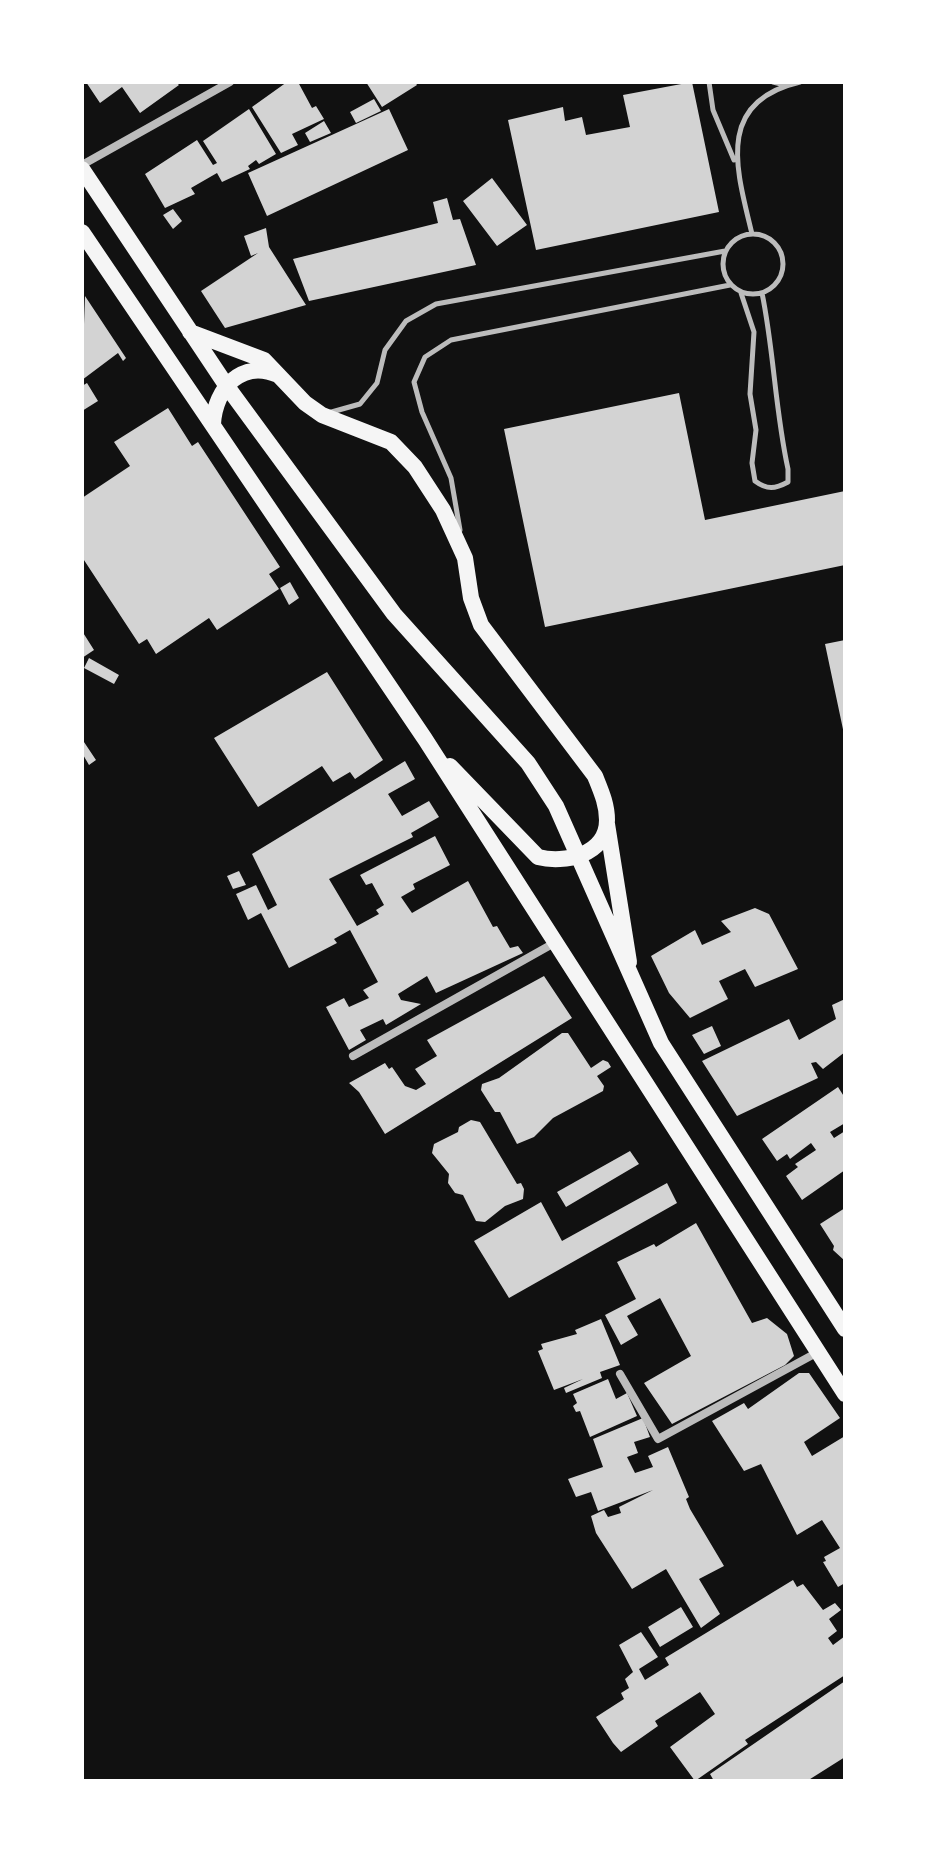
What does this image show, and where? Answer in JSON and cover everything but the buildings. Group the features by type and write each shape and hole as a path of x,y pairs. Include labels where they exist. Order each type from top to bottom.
{"main road":[{"path":"82,167 226,385 394,614 528,763 556,806 661,1043 845,1329"},
{"path":"82,232 425,739 845,1394"},
{"path":"190,332 255,355 284,377 305,403 322,415 391,442 415,467 443,510 465,558 471,598 481,625 595,776 604,800 624,911 632,983"},
{"path":"213,424 214,401 226,385 251,371 264,369 284,377"},
{"path":"425,739 538,857 555,862 580,858 596,845 607,824"}],"street":[{"path":"82,167 230,82"},
{"path":"353,1056 557,941"},
{"path":"620,1374 658,1439 818,1352"}],"lane":[{"path":"709,82 713,110 735,162 752,234"},
{"path":"773,82 785,85"},
{"path":"735,162 738,133 747,116 757,104 785,85 800,82"},
{"path":"741,293 762,293 778,282 783,270 783,256 776,244 766,236 752,234 731,242 725,251 724,275 730,285 741,293 754,332 750,394 756,430 752,463 755,481 764,487 777,488 788,482 788,469 773,390 772,342 762,293"},
{"path":"322,415 360,404 377,383 385,350 406,321 436,304 725,251"},
{"path":"465,558 451,478 422,412 414,382 425,357 451,340 730,285"}]}
